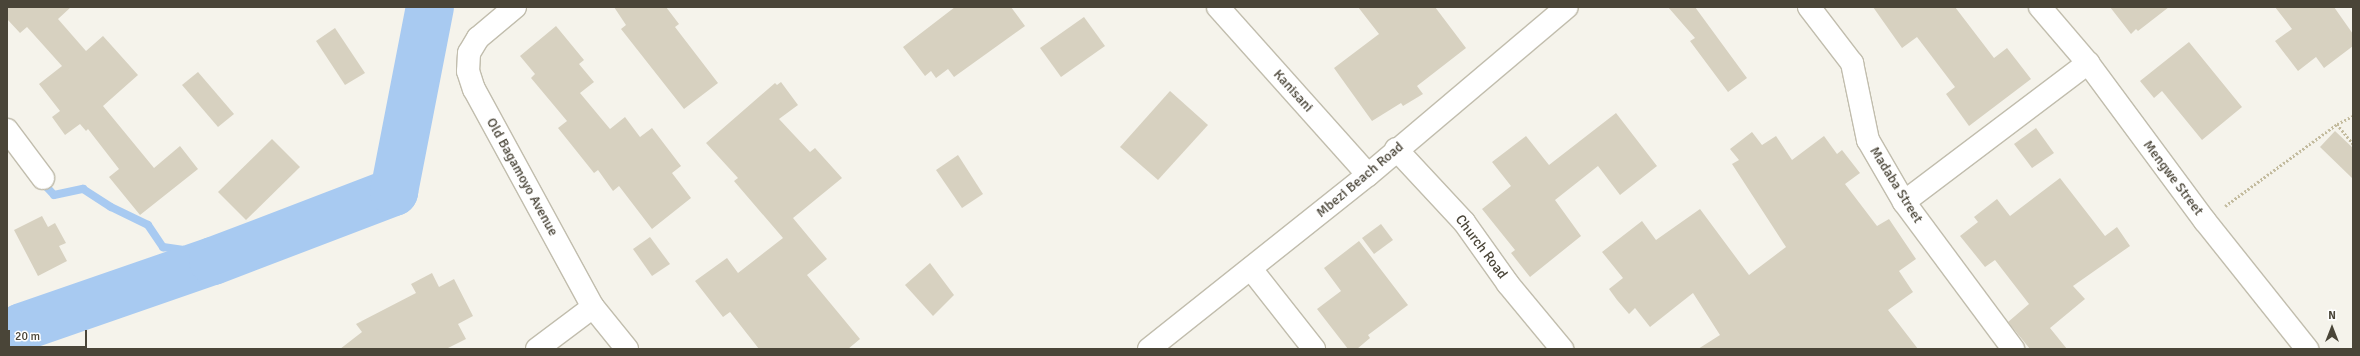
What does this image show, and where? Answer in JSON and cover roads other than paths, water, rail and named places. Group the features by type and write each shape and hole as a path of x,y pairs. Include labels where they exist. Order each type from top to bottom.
{"street":[{"name":"Old Bagamoyo Avenue","path":"515,7 478,38 469,53 468,71 474,89 593,307 627,349"},
{"name":"Kanisani","path":"1218,7 1368,175"},
{"name":"Mbezi Beach Road","path":"1149,349 1368,175 1396,149 1567,7"},
{"name":"Madaba Street","path":"1809,7 1852,63 1868,140 1904,202 2013,349"},
{"name":"Mengwe Street","path":"2040,7 2088,63 2205,221 2307,349"},
{"path":"1904,202 2088,63"},
{"path":"7,130 43,178"},
{"name":"Church Road","path":"1396,149 1464,222 1508,284 1562,349"},
{"path":"1251,269 1314,349"},
{"path":"537,349 593,307"}],"waterway":[{"path":"7,335 22,327 213,261 394,192 430,7"},
{"path":"41,181 54,195 83,189 111,207 148,225 163,247 184,250 213,261"}]}
